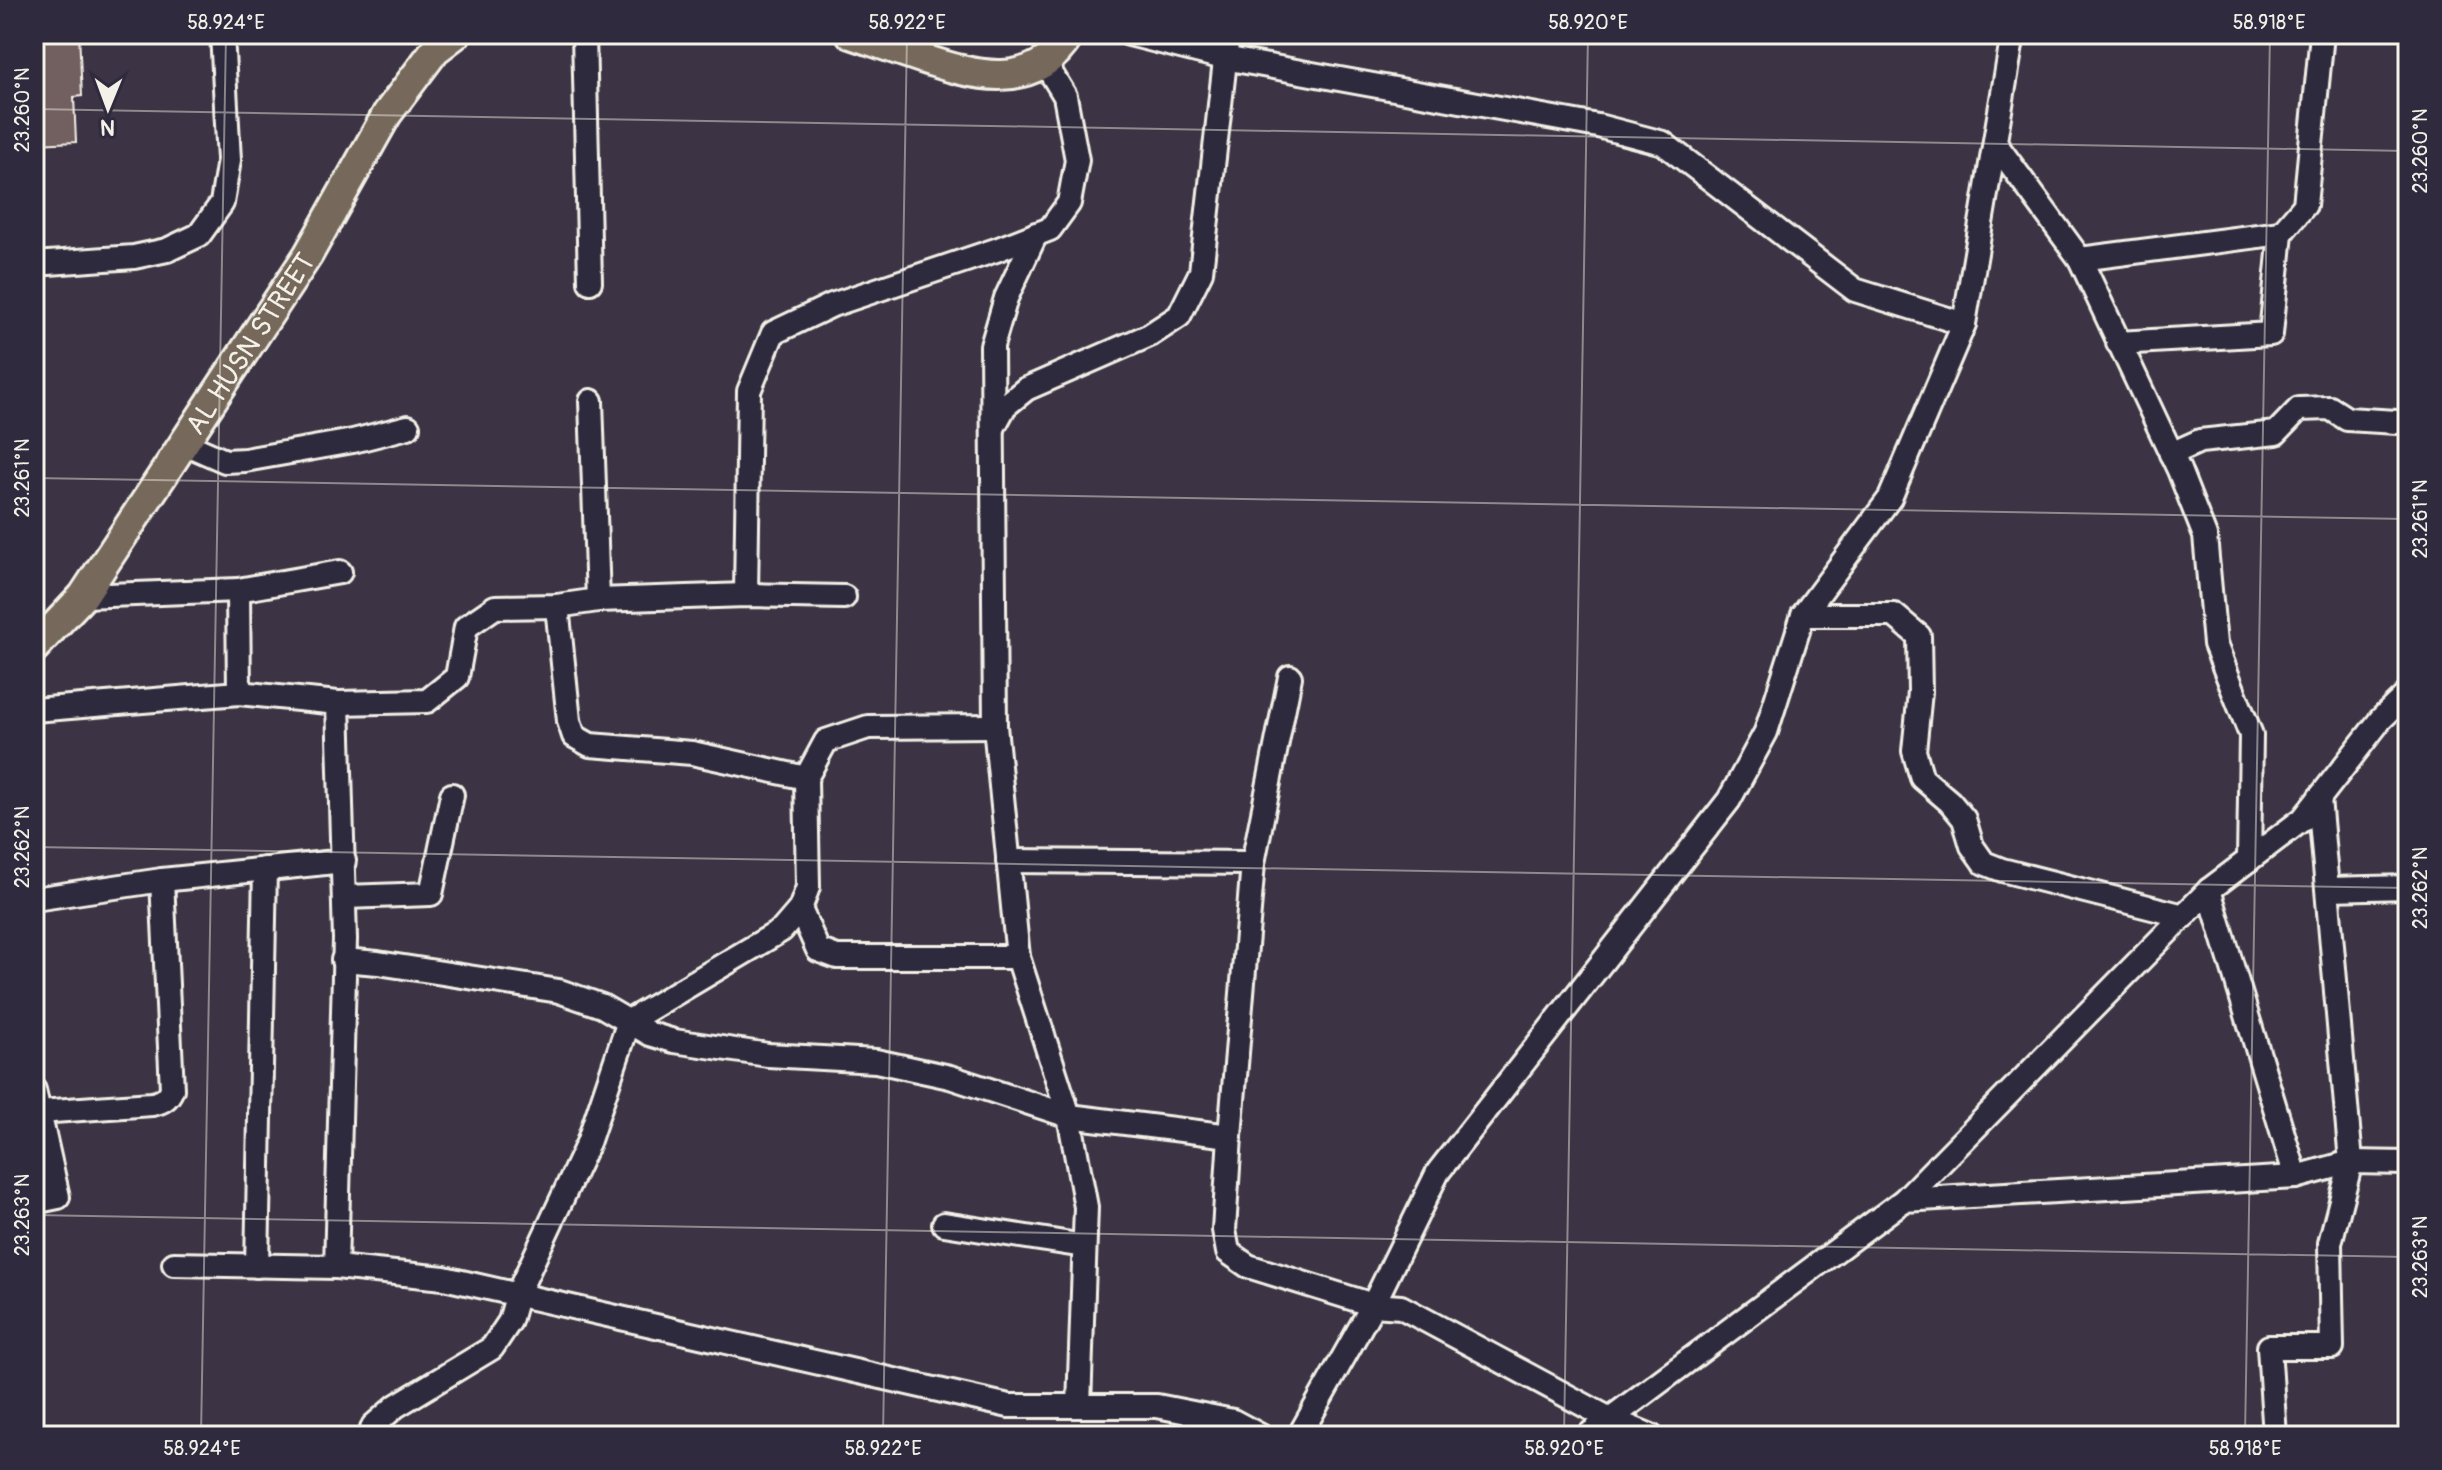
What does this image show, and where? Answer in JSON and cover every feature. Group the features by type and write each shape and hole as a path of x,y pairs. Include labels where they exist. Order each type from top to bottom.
{"main road":[{"name":"AL HUSN STREET","path":"34,648 83,596 308,255 387,114 435,50 456,34"},
{"path":"851,34 963,72 998,76 1026,72 1045,63 1070,34"}],"street":[{"path":"34,264 134,257 167,250 199,235 222,203 229,160 222,34"},
{"path":"584,34 590,282"},
{"path":"1129,34 1224,58 1598,126 1663,143 1855,290 1964,324"},
{"path":"991,431 1005,406 1026,389 1150,335 1179,316 1201,272 1228,34"},
{"path":"1299,1436 1373,1305 1438,1172 1729,800 1766,732 1803,615 1890,498 1964,324 2013,34"},
{"path":"2118,343 2271,334 2281,233 2305,205 2322,34"},
{"path":"746,595 749,391 773,333 832,305 1050,229 1069,203 1077,160 1065,96 1045,63"},
{"path":"1995,143 2080,259 2171,454 2205,536 2215,644 2251,735 2249,860"},
{"path":"2080,259 2281,233"},
{"path":"1036,234 1006,298 992,346 995,726 1018,957 1069,1116 1086,1207 1079,1406"},
{"path":"591,401 598,600"},
{"path":"2171,454 2200,441 2276,433 2299,409 2330,408 2347,419 2397,422"},
{"path":"184,443 225,461 245,460 408,427"},
{"path":"83,596 238,590 340,572"},
{"path":"238,590 239,693"},
{"path":"34,710 239,693 338,703 427,701 457,677 466,627 495,607 746,595 844,597"},
{"path":"557,606 569,721 574,736 590,745 692,753 806,778"},
{"path":"1803,615 1894,615 1919,636 1920,692 1914,751 1922,778 1964,819 1972,846 1984,863 2184,916"},
{"path":"1290,677 1253,863 1230,1136 1224,1230 1228,1252 1248,1266 1373,1305 1401,1307 1610,1419 1651,1436"},
{"path":"1587,1436 1904,1200 2209,890 2303,819 2381,719 2408,693"},
{"path":"336,1267 345,897 338,703"},
{"path":"370,1436 373,1426 396,1406 492,1348 510,1321 518,1293 588,1143 629,1021 782,930 800,909 808,887 806,778 826,741 868,727 995,726"},
{"path":"345,897 431,894 452,795"},
{"path":"2275,1436 2269,1347 2332,1347 2330,1243 2351,1162 2319,798"},
{"path":"34,899 162,880 344,861"},
{"path":"1008,861 1253,863"},
{"path":"257,1266 265,869"},
{"path":"39,1112 152,1104 162,1102 169,1096 172,1089 162,880"},
{"path":"2328,889 2408,887"},
{"path":"2209,890 2296,1177"},
{"path":"800,909 818,950 837,957 1018,957"},
{"path":"343,960 559,991 602,1006 650,1034 674,1041 768,1055 876,1061 950,1077 1069,1116 1230,1136"},
{"path":"34,1090 58,1197 34,1202"},
{"path":"1904,1200 2296,1177 2351,1162 2390,1162 2406,1169"},
{"path":"944,1224 1084,1246"},
{"path":"174,1264 336,1267 444,1278 1009,1406 1157,1406 1233,1421 1261,1436"}],"building":[{"path":"34,34 79,34 82,96 74,97 76,142 36,144"}]}
